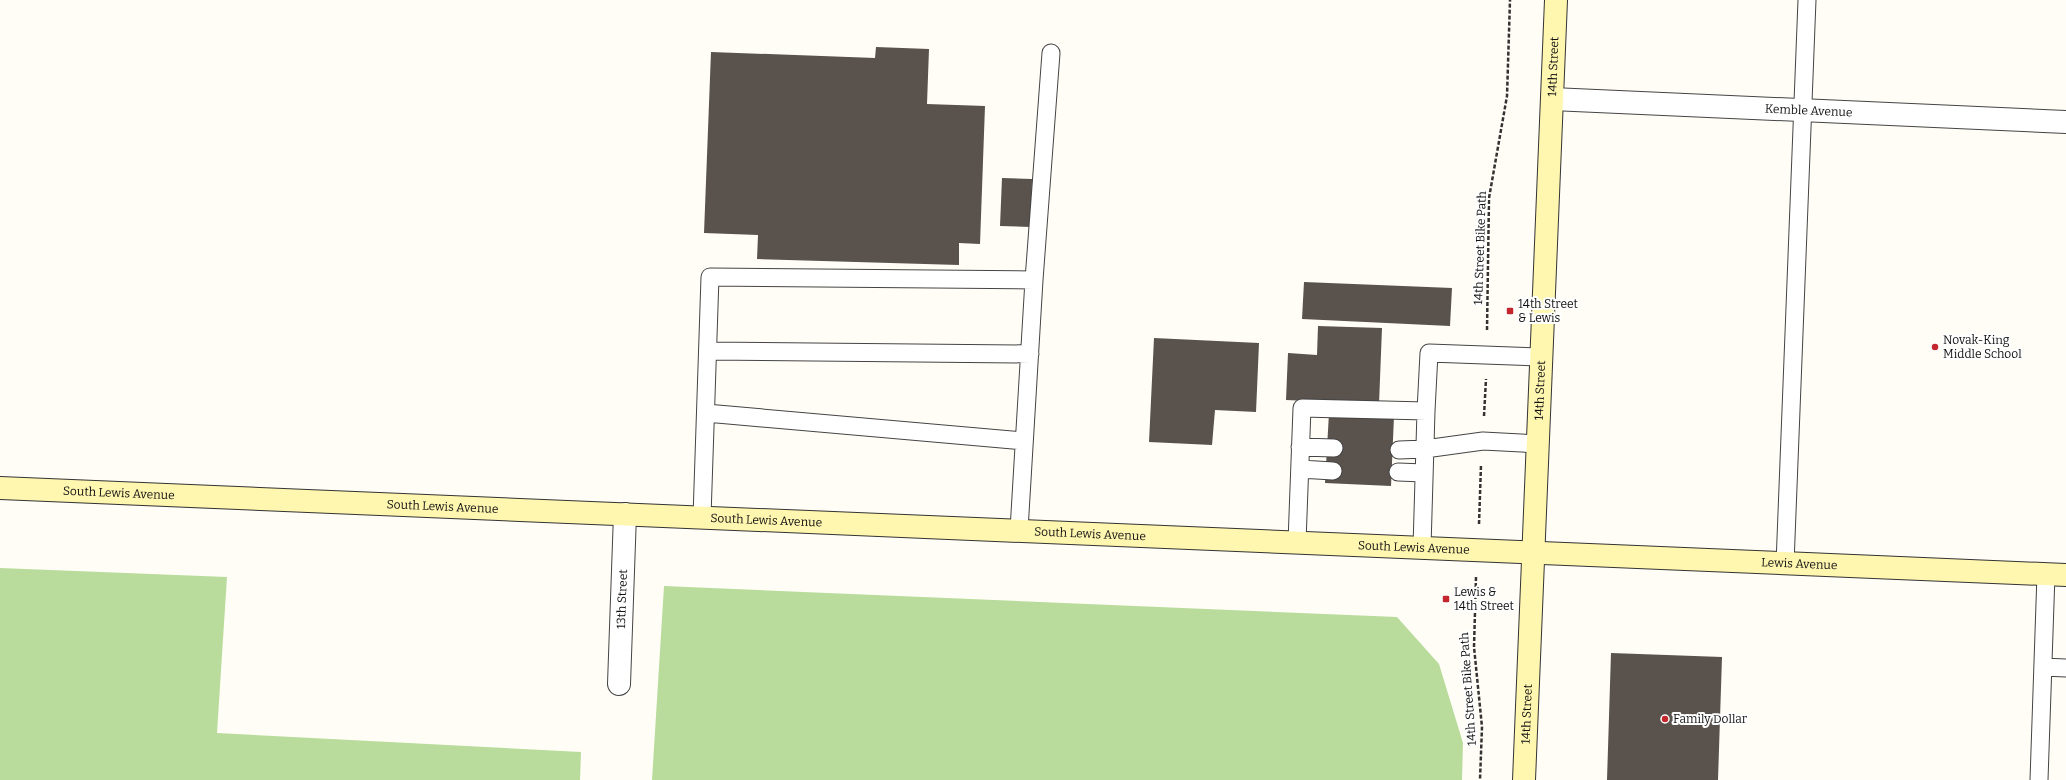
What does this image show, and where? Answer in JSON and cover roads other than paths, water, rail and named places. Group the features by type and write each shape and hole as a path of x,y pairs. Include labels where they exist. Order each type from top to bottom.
{"main road":[{"name":"14th Street","path":"1524,780 1556,0"},
{"name":"South Lewis Avenue","path":"0,488 1533,551"},
{"name":"Lewis Avenue","path":"1533,551 1785,564 2056,574"}],"street":[{"name":"Kemble Avenue","path":"1552,99 2066,122"},
{"name":"13th Street","path":"619,684 625,514"}],"lane":[{"path":"1785,564 1807,0"},
{"path":"1018,530 1034,280 1051,53"},
{"path":"702,517 710,277 1034,280"},
{"path":"708,351 1030,354"},
{"path":"1422,547 1426,411 1430,353 1541,357"},
{"path":"1297,542 1302,408 1426,411"},
{"path":"706,413 1024,441"},
{"path":"1398,450 1425,449 1482,440 1538,444"},
{"path":"1300,447 1334,448"},
{"path":"1300,469 1333,471"},
{"path":"1398,472 1424,473"},
{"path":"2039,780 2043,667 2056,574"},
{"path":"2043,667 2066,668"}],"place":[{"name":"14th Street & Lewis","path":"1510,311"},
{"name":"Novak-King Middle School","path":"1935,347"},
{"name":"Lewis & 14th Street","path":"1446,599"},
{"name":"Family Dollar","path":"1665,719"}]}
